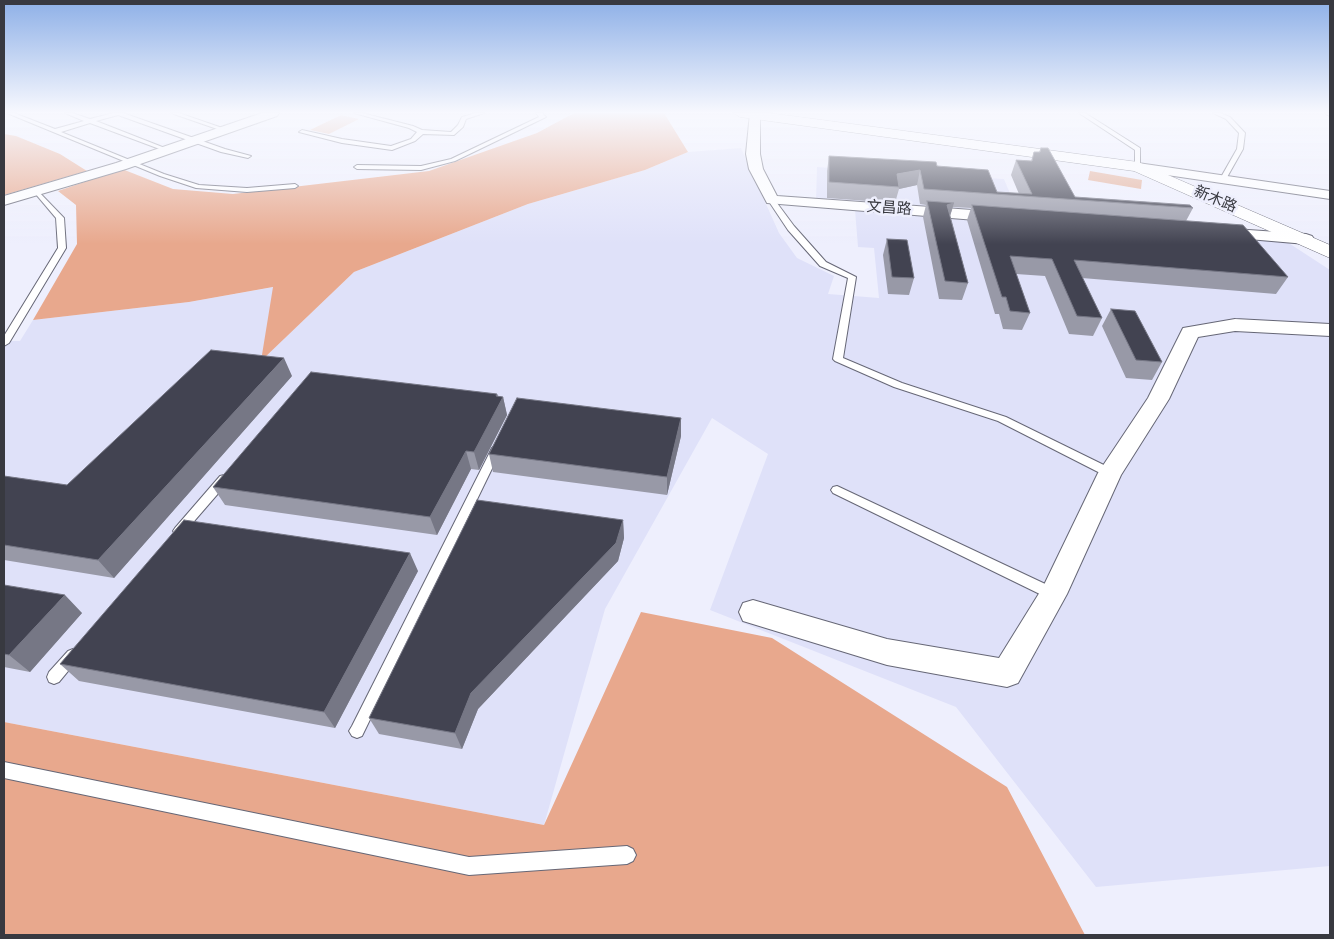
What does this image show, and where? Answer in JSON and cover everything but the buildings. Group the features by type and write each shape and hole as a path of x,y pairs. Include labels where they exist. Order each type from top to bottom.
{"street":[{"path":"4,201 147,157"},
{"path":"754,157 756,169 772,200"},
{"name":"新木路","path":"1065,157 1138,167 1330,252"},
{"path":"1138,167 1330,195"},
{"name":"文昌路","path":"772,200 1019,218"},
{"path":"1207,232 1306,240"},
{"path":"753,612 887,652 1007,673 1053,594 1110,473 1158,399 1190,332 1235,325 1330,330"}],"lane":[{"path":"119,157 162,176 198,187 247,190 295,186"},
{"path":"357,167 421,168 460,157"},
{"path":"1138,157 1138,167"},
{"path":"1223,179 1235,157"},
{"path":"4,343 62,248 60,218 36,192"},
{"path":"772,200 792,228 823,264 852,277 838,359 898,385 1002,419 1110,473"},
{"path":"357,731 505,432"},
{"path":"171,541 235,466"},
{"path":"837,490 1053,594"},
{"path":"54,677 80,647"},
{"path":"4,770 469,866 627,855"}],"shaded area":[{"path":"4,157 64,157 87,171 4,195"},
{"path":"469,157 676,157 645,170 528,204 354,272 261,361 273,287 189,302 33,320 77,244 76,205 58,191 122,169 173,189 233,194 429,171"},
{"path":"676,157 745,157 779,233 797,258 834,276 828,294 879,298 874,248 858,247 855,210 1284,240 1330,270 1330,866 1096,887 956,707 710,610 768,454 712,418 605,609 544,825 4,722 4,341 20,341 33,320 189,302 274,287 262,360 354,272 528,204 645,170"},
{"path":"817,167 1004,179 1019,215 816,201"},
{"path":"1090,171 1142,180 1141,189 1088,180"},
{"path":"641,612 772,638 1007,787 1085,935 4,935 4,722 544,825"}]}
